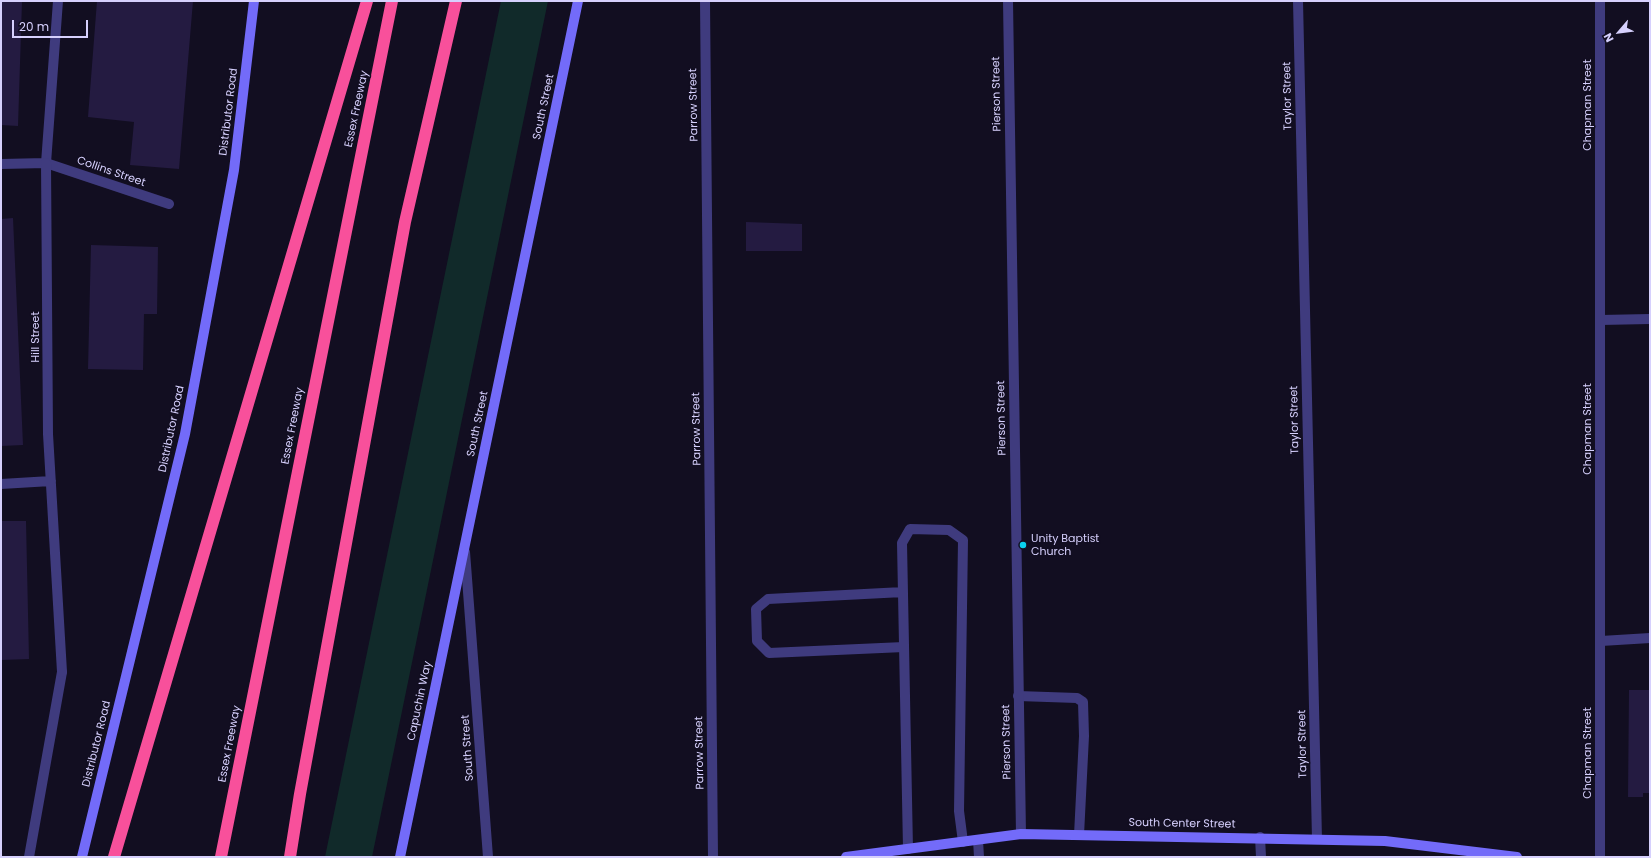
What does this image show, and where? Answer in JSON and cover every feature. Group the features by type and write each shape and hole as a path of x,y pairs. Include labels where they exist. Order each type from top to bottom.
{"highway":[{"path":"114,857 367,1"},
{"name":"Essex Freeway","path":"220,857 392,1"},
{"path":"290,857 300,794 405,222 456,1"}],"main road":[{"name":"Distributor Road","path":"82,857 185,434 234,170 254,1"},
{"name":"South Street","path":"465,550 578,1"},
{"name":"Capuchin Way","path":"400,857 465,550"},
{"name":"South Center Street","path":"846,857 1020,834 1260,837 1385,841 1517,857"}],"street":[{"name":"Hill Street","path":"29,857 62,672 48,434 46,163 58,1"},
{"name":"Parrow Street","path":"705,1 713,857"},
{"name":"Pierson Street","path":"1008,1 1020,834"},
{"name":"Taylor Street","path":"1298,1 1317,839"},
{"name":"Chapman Street","path":"1600,1 1600,857"},
{"name":"Collins Street","path":"1,164 46,163 169,204"},
{"path":"1600,320 1650,319"},
{"path":"1,484 51,481"},
{"path":"908,849 902,543 910,530 949,530 963,540 959,811 963,842"},
{"name":"South Street","path":"465,550 488,857"},
{"path":"902,592 768,599 756,609 757,641 769,653 904,647"},
{"path":"1601,641 1650,638"},
{"path":"1018,696 1077,698 1083,702 1084,736 1079,835"},
{"path":"1260,837 1261,857"},
{"path":"978,840 979,857"}],"green space":[{"path":"501,1 548,1 372,857 325,857"}],"building":[{"path":"1,1 22,1 18,126 1,125"},
{"path":"97,1 193,1 179,169 130,165 134,122 88,117"},
{"path":"13,218 23,445 1,446 1,219"},
{"path":"746,222 802,224 802,251 746,251"},
{"path":"91,245 158,247 157,314 144,314 143,370 88,369"},
{"path":"1,521 26,521 29,659 1,660"},
{"path":"1629,690 1650,690 1650,793 1643,793 1643,797 1628,797"}],"place":[{"name":"Unity Baptist Church","path":"1023,545"}]}
